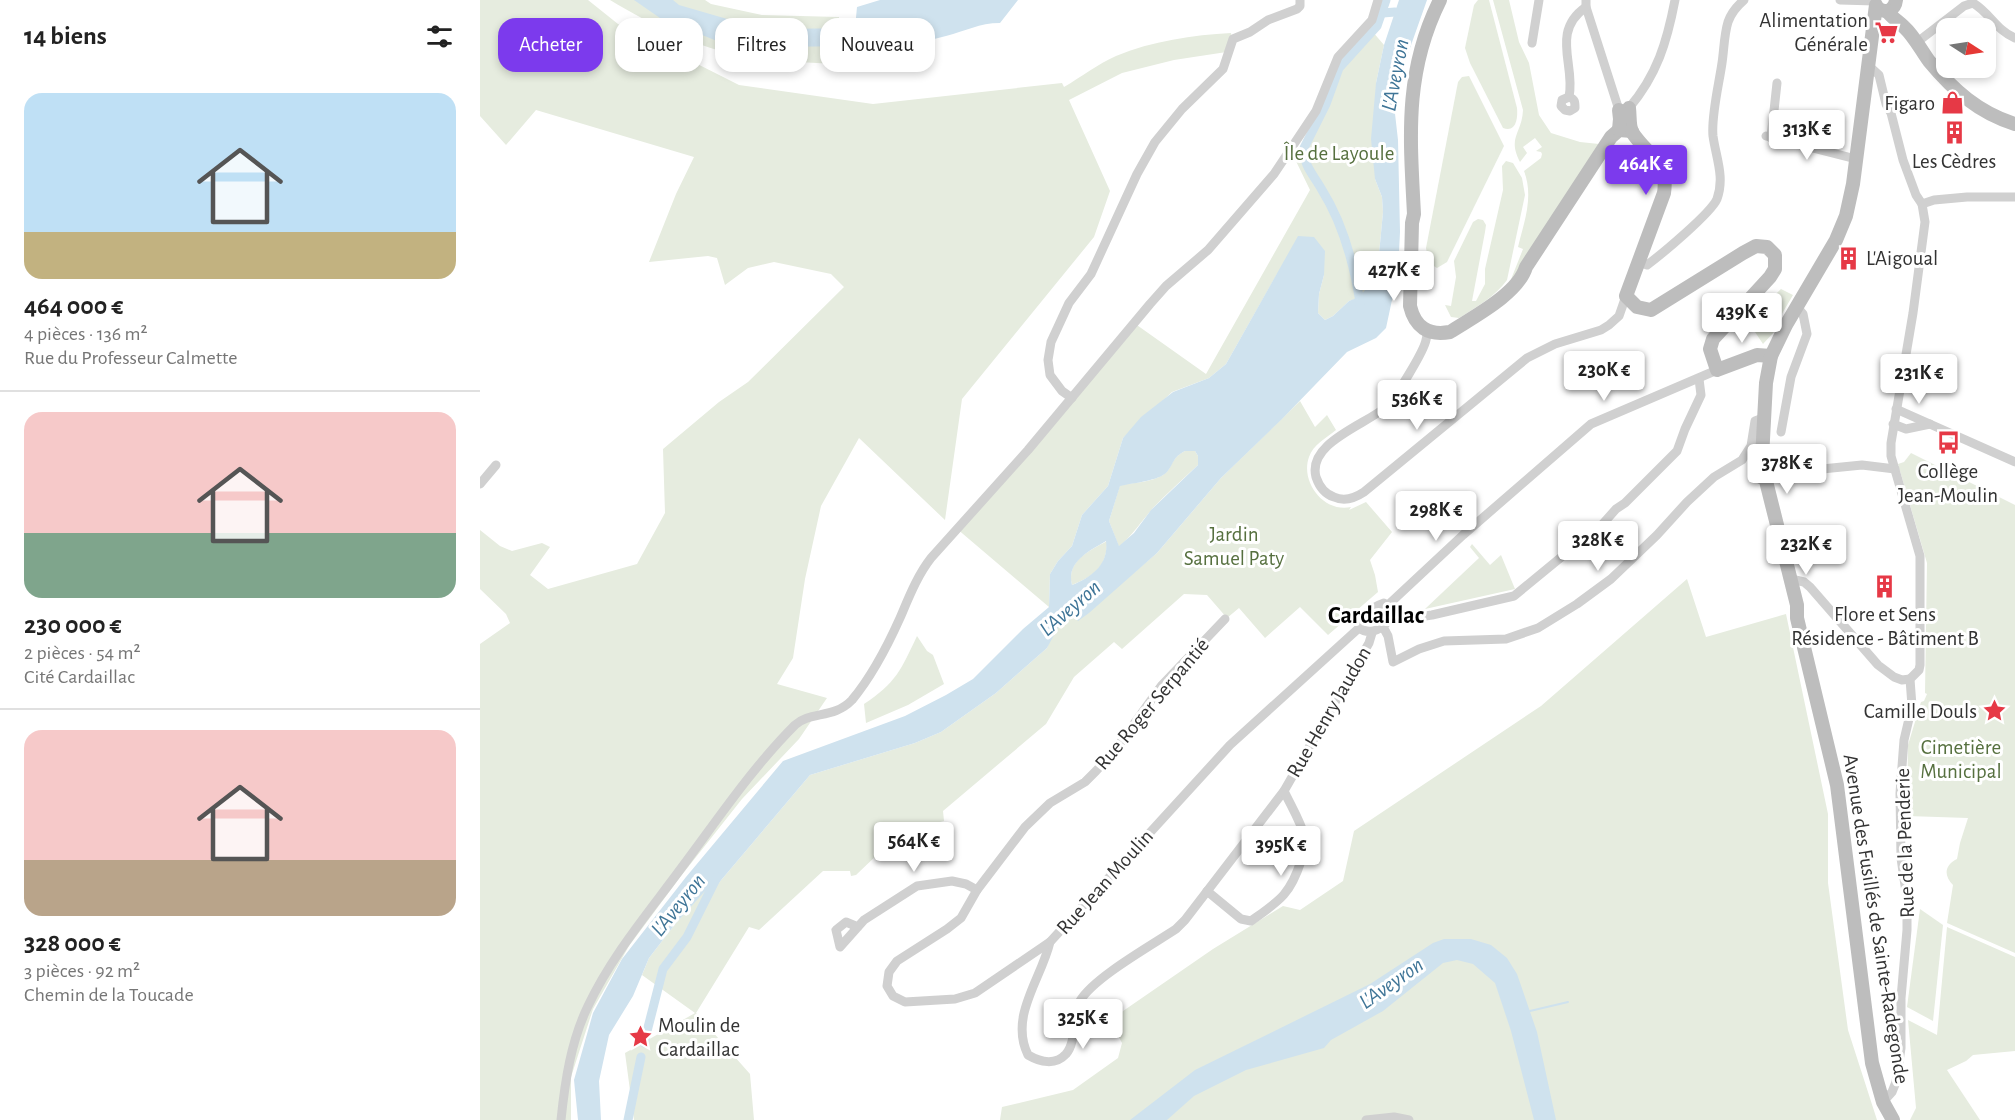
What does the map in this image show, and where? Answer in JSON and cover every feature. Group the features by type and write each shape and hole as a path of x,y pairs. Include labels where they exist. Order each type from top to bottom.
{"street":[{"path":"1072,398 1062,391 1050,375 1048,360 1051,342 1069,303 1091,274 1137,174 1155,142 1222,69 1233,39 1250,32 1268,20 1297,9 1300,6 1300,0"},
{"path":"561,1120 565,1078 574,1042 587,1007 613,960 739,790 772,750 798,723 811,717 828,715 850,701 872,673 897,625 921,570 1072,398 1149,304 1166,286 1208,250 1274,174 1316,111 1338,57 1372,20 1378,0"},
{"path":"1440,0 1420,50 1412,92 1410,131 1414,214 1410,306 1418,326 1439,334 1450,332 1506,293 1523,275 1564,207 1571,200 1611,137 1626,131"},
{"path":"1532,43 1539,0"},
{"path":"1624,109 1657,67 1675,0"},
{"path":"1638,262 1647,265 1660,255 1709,212 1716,200 1721,183 1721,171 1713,134 1714,117 1728,22 1738,5 1744,0"},
{"path":"1840,0 1883,5 1902,20 1916,43 1948,82 1968,101 1998,118 2015,124"},
{"path":"1916,43 1972,2 1980,7 2007,35 2015,38"},
{"path":"1427,331 1426,341 1397,394 1387,406 1327,446 1318,456 1315,474 1323,490 1330,496 1345,500 1356,497 1527,358 1555,344 1601,330 1619,316 1666,181 1660,165 1626,131 1624,109 1586,4 1572,21 1566,40 1569,97"},
{"name":"Avenue des Fusillés de Sainte-Radegonde","path":"1883,5 1873,24 1849,206 1829,253 1771,356 1763,418 1761,477 1788,580 1797,605 1797,618 1837,785 1872,1063 1883,1102 1893,1120"},
{"name":"Rue de la Penderie","path":"1868,65 1879,75 1903,160 1916,195 1923,204 1925,222 1913,313 1891,443 1895,469 1921,567 1920,665 1919,670 1910,679 1911,714 1904,740 1900,793 1901,858 1907,899 1907,930 1901,998 1901,1048 1896,1082 1892,1092 1883,1102"},
{"path":"1777,83 1768,137 1857,159"},
{"path":"1923,204 1934,200 1966,197 2015,197"},
{"path":"1626,296 1637,307 1651,310 1756,246 1772,250 1776,262 1770,277 1713,339 1710,352 1717,370"},
{"path":"1781,432 1791,377 1807,334 1803,314 1797,307"},
{"path":"1359,628 1365,633 1372,633 1382,625 1391,616 1392,611 1388,605 1463,534 1591,424 1717,370 1757,355 1771,356"},
{"path":"1391,616 1398,620 1432,615 1514,596 1576,545 1592,536 1616,509 1625,503 1677,451 1701,395 1699,379"},
{"path":"1896,409 2015,462"},
{"path":"1382,625 1388,636 1393,662 1419,649 1443,641 1506,639 1538,628 1577,604 1611,579 1657,536 1686,502 1714,477 1742,460 1752,446 1755,421 1763,418"},
{"path":"1893,424 1906,429"},
{"path":"1891,443 1906,429 1930,424"},
{"path":"480,484 496,465"},
{"path":"1812,470 1862,465 1895,469"},
{"path":"1788,580 1804,582 1810,587 1878,665 1894,677 1902,680 1910,679"},
{"name":"Rue Jean Moulin","path":"1206,891 1176,929 1088,990 1077,1009 1073,1040 1066,1054 1056,1062 1040,1061 1028,1055 1021,1035 1024,1012 1050,942 1230,745 1359,628 1365,615 1377,605 1384,603 1388,605"},
{"name":"Rue Roger Serpantié","path":"1050,942 975,993 955,999 905,1002 893,996 887,986 889,972 897,961 961,918 977,890 1025,827 1050,803 1085,782 1116,749 1162,684 1225,619"},
{"name":"Rue Henry Jaudon","path":"1284,791 1302,829 1305,842 1304,854 1295,882 1275,904 1251,921 1241,919 1206,891 1284,791 1369,643 1372,633"},
{"path":"858,927 864,920 917,886 952,881 966,884 977,890"},
{"path":"1366,1120 1394,1117 1409,1120"}],"green space":[{"path":"480,0 588,0 615,22 615,72 703,72 703,67 739,85 873,104 1062,83 1064,87 1116,56 1144,46 1187,37 1231,33 1233,51 1174,60 1122,73 1069,100 1110,191 1094,237 962,399 945,520 859,438 821,506 805,579 793,658 777,684 827,698 799,739 742,799 629,946 593,1009 571,1077 571,1120 480,1120 480,644 510,623 506,614 480,589 480,530 500,546 512,551 542,543 550,547 530,575 548,589 637,564 665,513 663,449 719,402 748,382 844,287 831,274 774,262 748,268 725,285 717,258 708,256 649,262 676,194 694,157 536,110 506,145 480,116"},
{"path":"610,0 705,0 711,4 762,15 839,17 820,18 820,63 808,62 808,18 715,18 715,49 703,46 703,18 642,18"},
{"path":"1478,0 1489,0 1517,108 1513,127 1507,129 1503,128 1470,63 1465,48 1474,5"},
{"path":"1493,0 1509,0 1519,42 1529,63 1539,115 1551,133 1580,142 1599,144 1508,287 1523,249 1518,247 1528,200 1524,171 1541,158 1541,152 1536,151 1542,147 1535,138 1523,147 1527,153 1520,162 1516,154 1515,141 1523,110"},
{"name":"Île de Layoule","path":"1372,31 1384,45 1376,83 1375,179 1382,197 1383,212 1379,254 1373,281 1359,298 1349,301 1333,316 1325,320 1318,313 1319,294 1324,275 1277,274 1226,364 1209,378 1172,392 1123,438 1108,486 1082,515 1072,546 1050,574 1049,607 956,528 1134,323 1206,374 1310,190 1293,155 1303,154 1326,104 1339,68"},
{"path":"1469,76 1504,146 1447,262 1437,268 1429,263 1426,248 1458,82 1462,77"},
{"path":"1506,161 1513,163 1522,178 1525,195 1507,280 1478,306 1459,318 1451,317 1445,305 1451,306 1456,277 1454,261 1473,222 1478,219 1483,220 1486,225 1472,301 1476,301 1485,284 1485,269 1503,190 1502,166"},
{"path":"1781,289 1793,295 1773,329 1774,332 1763,344 1755,332 1767,317 1760,309"},
{"name":"Jardin Samuel Paty","path":"1300,401 1315,427 1327,415 1336,430 1317,445 1309,457 1308,476 1316,494 1332,505 1341,508 1351,507 1349,510 1366,502 1392,532 1370,560 1378,592 1328,635 1300,607 1265,638 1239,608 1227,618 1207,595 1184,594 1122,649 1114,642 1074,677 1046,724 943,811 944,821 901,832 856,875 851,876 850,871 823,871 759,930 749,927 696,1013 750,1074 754,1120 634,1120 625,1053 695,1013 642,975 649,958 676,923 708,887 717,885 810,775 915,743 941,732 996,693 1047,648 1053,633 1066,617 1124,581 1157,553 1221,478"},
{"path":"1185,451 1195,451 1198,456 1198,465 1158,502 1119,547 1109,521 1120,485 1159,477 1166,473 1176,457"},
{"name":"Cimetière Municipal","path":"1911,453 2015,505 2015,953 1947,923 1953,885 1948,878 1947,870 1950,864 1957,859 1968,818 1907,816 1908,745 1921,702 1927,694 1925,693 1927,563 1898,464 1904,462"},
{"path":"1107,541 1102,564 1093,574 1072,585 1072,569 1076,563 1086,553"},
{"path":"1472,544 1490,565 1501,555 1515,589 1425,609 1479,558 1470,547"},
{"path":"1687,579 1706,637 1786,614 1828,814 1828,883 1848,1030 1877,1120 1000,1120 1002,1107 1073,1090 1118,1058 1122,1043 1110,1020 1213,949 1283,906 1300,910 1343,881 1354,831 1541,706"},
{"path":"917,636 927,651 933,655 944,684 908,705 866,723 864,704 891,682"},
{"path":"1920,909 1943,925 1933,1021 1907,1007"},
{"path":"1947,927 2015,957 2015,1051 1973,1055 1947,1070 1980,1120 1910,1120 1916,1108 1908,1020 1937,1035"}],"water":[{"path":"634,0 673,0 679,5 724,18 715,18 715,40 703,35 703,18 660,18"},
{"path":"880,0 1018,0 1000,23 979,26 935,38 935,18 856,18 857,7"},
{"name":"L'Aveyron","path":"1399,0 1427,0 1393,96 1398,140 1400,232 1398,272 1386,328 1376,338 1347,352 1221,478 1157,553 1078,621 1072,613 1060,624 1047,648 996,693 941,732 915,743 810,775 717,885 708,888 676,923 649,958 633,996 609,1035 599,1081 601,1120 578,1120 574,1080 593,1013 622,959 686,877 783,761 905,716 946,695 973,679 1023,629 1049,607 1050,574 1072,546 1082,515 1108,486 1123,438 1141,417 1173,392 1209,378 1226,364 1298,236 1314,237 1325,251 1318,313 1325,320 1333,316 1349,301 1359,297 1373,281 1379,254 1383,212 1382,197 1375,179 1371,139 1376,83 1384,45","holes":["1185,451 1195,451 1198,456 1198,465 1151,510 1134,533 1119,546 1109,521 1120,486 1152,480 1163,475 1176,458","1106,541 1105,556 1098,569 1072,585 1072,570 1080,558"]},
{"path":"820,28 820,46 808,47 808,29"},
{"name":"L'Aveyron","path":"1444,939 1471,939 1491,945 1507,958 1517,974 1537,1032 1556,1120 1534,1120 1511,1031 1495,983 1473,964 1457,960 1443,963 1383,1011 1331,1040 1324,1048 1246,1070 1194,1096 1167,1120 1130,1120 1195,1070 1370,984 1433,943"}],"waterway":[{"path":"1361,309 1352,263 1342,232 1330,203 1307,165 1304,148 1326,104 1339,68 1377,26 1386,0"},
{"path":"1383,13 1395,12"},
{"name":"L'Aveyron","path":"644,1043 663,969 687,937 717,877"},
{"path":"1530,1011 1568,1002"},
{"path":"628,1120 641,1057"}],"place":[{"name":"Alimentation Générale","path":"1886,32"},
{"name":"Figaro","path":"1953,103"},
{"name":"Les Cèdres","path":"1954,133"},
{"name":"L'Aigoual","path":"1848,258"},
{"name":"Collège Jean-Moulin","path":"1948,443"},
{"name":"Flore et Sens Résidence - Bâtiment B","path":"1885,586"},
{"name":"Camille Douls","path":"1995,711"},
{"name":"Moulin de Cardaillac","path":"640,1037"}],"district":[{"name":"Cardaillac","path":"1376,616"}]}
